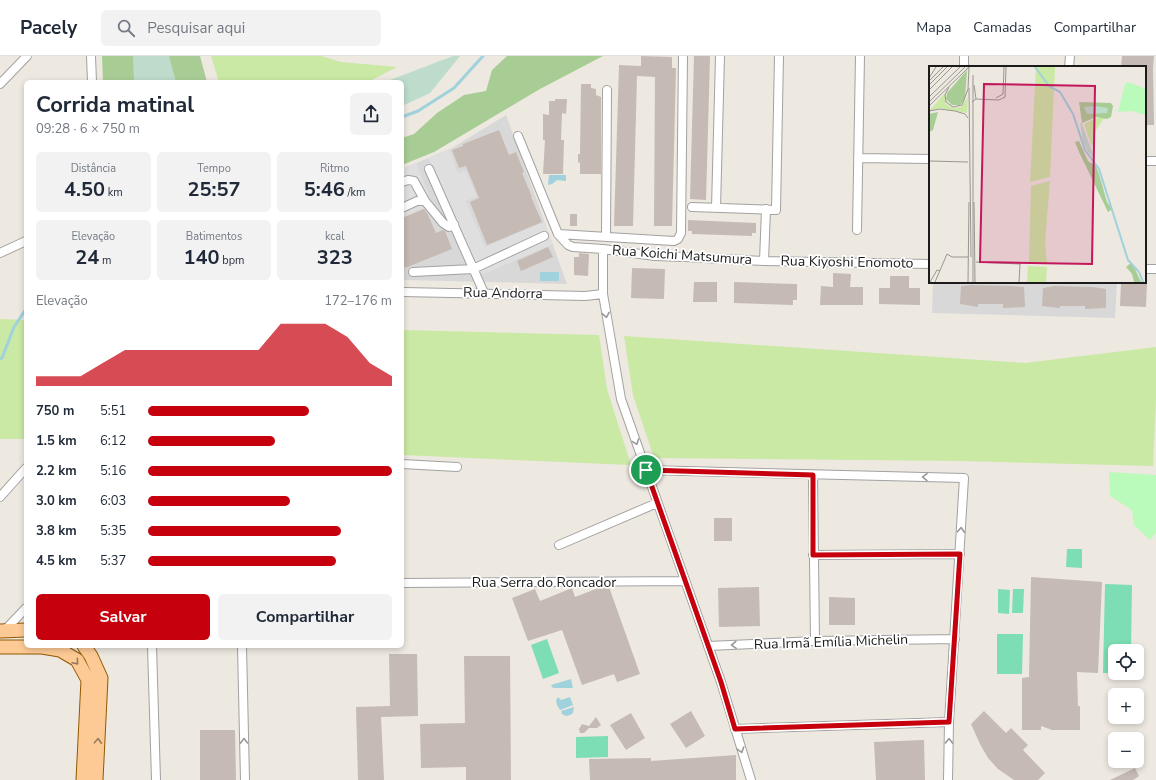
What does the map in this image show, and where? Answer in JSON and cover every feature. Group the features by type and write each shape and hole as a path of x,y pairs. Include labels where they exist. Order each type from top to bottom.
{"main road":[{"path":"2,631 24,630"},
{"path":"0,647 24,646"},
{"path":"51,648 60,650 77,660 88,680 83,780"},
{"path":"85,648 101,678 96,780"}],"street":[{"path":"0,84 27,56"},
{"path":"91,56 92,80"},
{"path":"558,234 674,242 678,239 681,233 684,56"},
{"path":"716,208 720,56"},
{"path":"692,207 776,210 779,56"},
{"path":"857,230 860,56"},
{"path":"1069,66 1070,56"},
{"path":"606,237 608,90"},
{"path":"518,136 558,234 568,245 573,247 603,249"},
{"path":"858,158 929,159"},
{"path":"429,169 484,293"},
{"path":"404,181 414,181 425,201 443,223 449,227 454,224"},
{"path":"404,207 417,201 425,201"},
{"path":"764,261 766,210"},
{"path":"413,272 473,269 544,236"},
{"path":"0,254 24,242"},
{"name":"Rua Koichi Matsumura","path":"751,780 721,682 620,400 603,294 603,249 655,256 764,261"},
{"name":"Rua Kiyoshi Enomoto","path":"764,261 929,264"},
{"name":"Rua Andorra","path":"404,292 585,296 603,294"},
{"path":"404,464 457,467"},
{"path":"0,497 24,470"},
{"path":"646,470 964,478 949,722 948,780"},
{"path":"813,475 815,641"},
{"path":"559,546 657,503"},
{"path":"813,555 960,554"},
{"name":"Rua Serra do Roncador","path":"404,583 685,581"},
{"path":"2,631 24,610"},
{"name":"Rua Irmã Emília Michelin","path":"708,646 815,641 955,639"},
{"path":"152,648 156,780"},
{"path":"242,648 245,780"},
{"path":"735,729 949,722"}],"shaded area":[{"path":"506,115 567,284 404,280 404,168 452,148"},
{"path":"449,149 458,173 465,170 477,196 466,201 485,247 544,222 553,244 479,276 428,158"},
{"path":"416,163 433,204 404,217 404,168"},
{"path":"933,283 1117,283 1115,318 932,313"}],"green space":[{"path":"102,56 200,56 206,80 103,80"},
{"path":"133,56 169,56 175,80 134,80"},
{"path":"211,56 321,56 341,62 397,67 372,80 218,80"},
{"path":"453,56 460,56 430,93 404,105 404,80 390,80"},
{"path":"507,56 603,56 540,89 434,152 404,164 404,137 414,134 437,113 464,95 486,91 492,70"},
{"path":"0,319 24,320 24,439 0,439"},
{"path":"404,330 599,335 607,389 631,465 404,455"},
{"path":"624,336 1025,363 1156,347 1156,399 1153,466 962,461 654,458 633,395"},
{"path":"1109,472 1156,475 1156,533 1150,540 1134,525 1132,510 1110,496"},
{"path":"1067,549 1082,549 1082,568 1066,567"},
{"path":"1105,584 1132,585 1131,644 1108,644 1108,673 1103,673"},
{"path":"998,589 1010,590 1009,614 998,613"},
{"path":"1013,589 1024,589 1023,613 1012,613"},
{"path":"997,634 1023,634 1022,674 997,674"},
{"path":"547,639 559,673 543,679 531,645"},
{"path":"608,736 608,757 576,758 576,737"}],"water":[{"path":"549,175 566,175 566,181 557,180 548,185"},
{"path":"540,272 559,272 559,281 540,281"},
{"path":"571,679 573,688 553,688 551,685"},
{"path":"558,697 561,700 570,697 573,705 560,710 556,700"},
{"path":"574,707 573,713 570,715 566,716 562,714 561,711"}],"building":[{"path":"641,56 672,57 672,68 676,68 672,226 654,226 655,77 637,76 633,226 614,226 619,65 641,66"},
{"path":"694,56 710,56 706,200 690,199"},
{"path":"1122,56 1154,56 1154,125 1146,125 1146,66 1121,66"},
{"path":"581,84 591,84 591,88 596,89 596,95 601,97 601,174 580,174 578,154 580,154"},
{"path":"555,99 567,99 566,114 562,113 561,140 564,140 563,174 543,174 545,140 543,140 543,114 549,115 549,101 555,101"},
{"path":"499,130 509,155 516,152 524,172 522,173 542,222 487,245 470,202 479,198 466,166 459,168 452,150 463,146 463,144"},
{"path":"424,209 436,233 443,230 445,231 452,249 405,268 404,217"},
{"path":"570,214 577,214 577,226 570,226"},
{"path":"688,220 756,223 756,233 752,233 752,236 692,234 692,231 688,231"},
{"path":"548,247 553,257 521,271 517,261"},
{"path":"579,253 589,254 588,276 574,275 574,257 579,257"},
{"path":"632,268 665,269 664,299 631,298"},
{"path":"833,273 851,274 850,287 863,287 863,305 820,305 821,286 833,287"},
{"path":"890,276 909,276 909,288 920,288 920,305 879,304 879,288 890,288"},
{"path":"694,282 717,282 717,302 693,302"},
{"path":"734,282 797,284 797,300 793,300 793,305 734,303"},
{"path":"1121,283 1147,283 1146,307 1120,306"},
{"path":"961,286 1024,287 1025,307 1003,308 1003,304 978,304 978,307 960,304"},
{"path":"1054,286 1093,287 1106,289 1106,308 1085,309 1085,306 1060,306 1060,308 1042,306 1043,288"},
{"path":"714,518 732,518 732,541 714,541"},
{"path":"1031,577 1102,582 1098,673 1077,672 1078,706 1080,706 1080,730 1052,730 1041,726 1041,730 1022,730 1022,678 1029,677"},
{"path":"601,587 609,587 640,674 617,682 614,674 582,685 562,630 528,641 512,598 535,589 540,601 572,588 575,597"},
{"path":"759,587 760,626 719,627 718,588"},
{"path":"829,597 855,598 855,625 829,625"},
{"path":"389,654 417,654 418,716 381,717 384,780 358,780 356,707 390,706"},
{"path":"464,656 510,656 511,780 466,780 466,767 421,768 420,724 465,723"},
{"path":"691,711 705,736 686,748 670,724"},
{"path":"984,711 1006,733 1011,728 1028,745 1023,750 1045,773 1038,780 1014,780 998,769 988,758 971,724"},
{"path":"631,713 645,738 626,750 610,725"},
{"path":"596,717 601,725 597,728 589,728 584,733 580,733 579,729 582,724 589,726"},
{"path":"200,730 235,730 236,780 200,780"},
{"path":"924,740 925,780 876,780 874,742"},
{"path":"736,755 736,780 590,780 589,759 651,758 651,761"},
{"path":"1135,768 1139,776 1133,780 1110,780"}],"waterway":[{"path":"404,116 418,111 454,88 483,56"},
{"path":"0,359 2,358 14,327 24,312"}],"route":[{"path":"646,470 813,475 813,555 960,554 949,722 735,729 721,682 646,470"}]}
